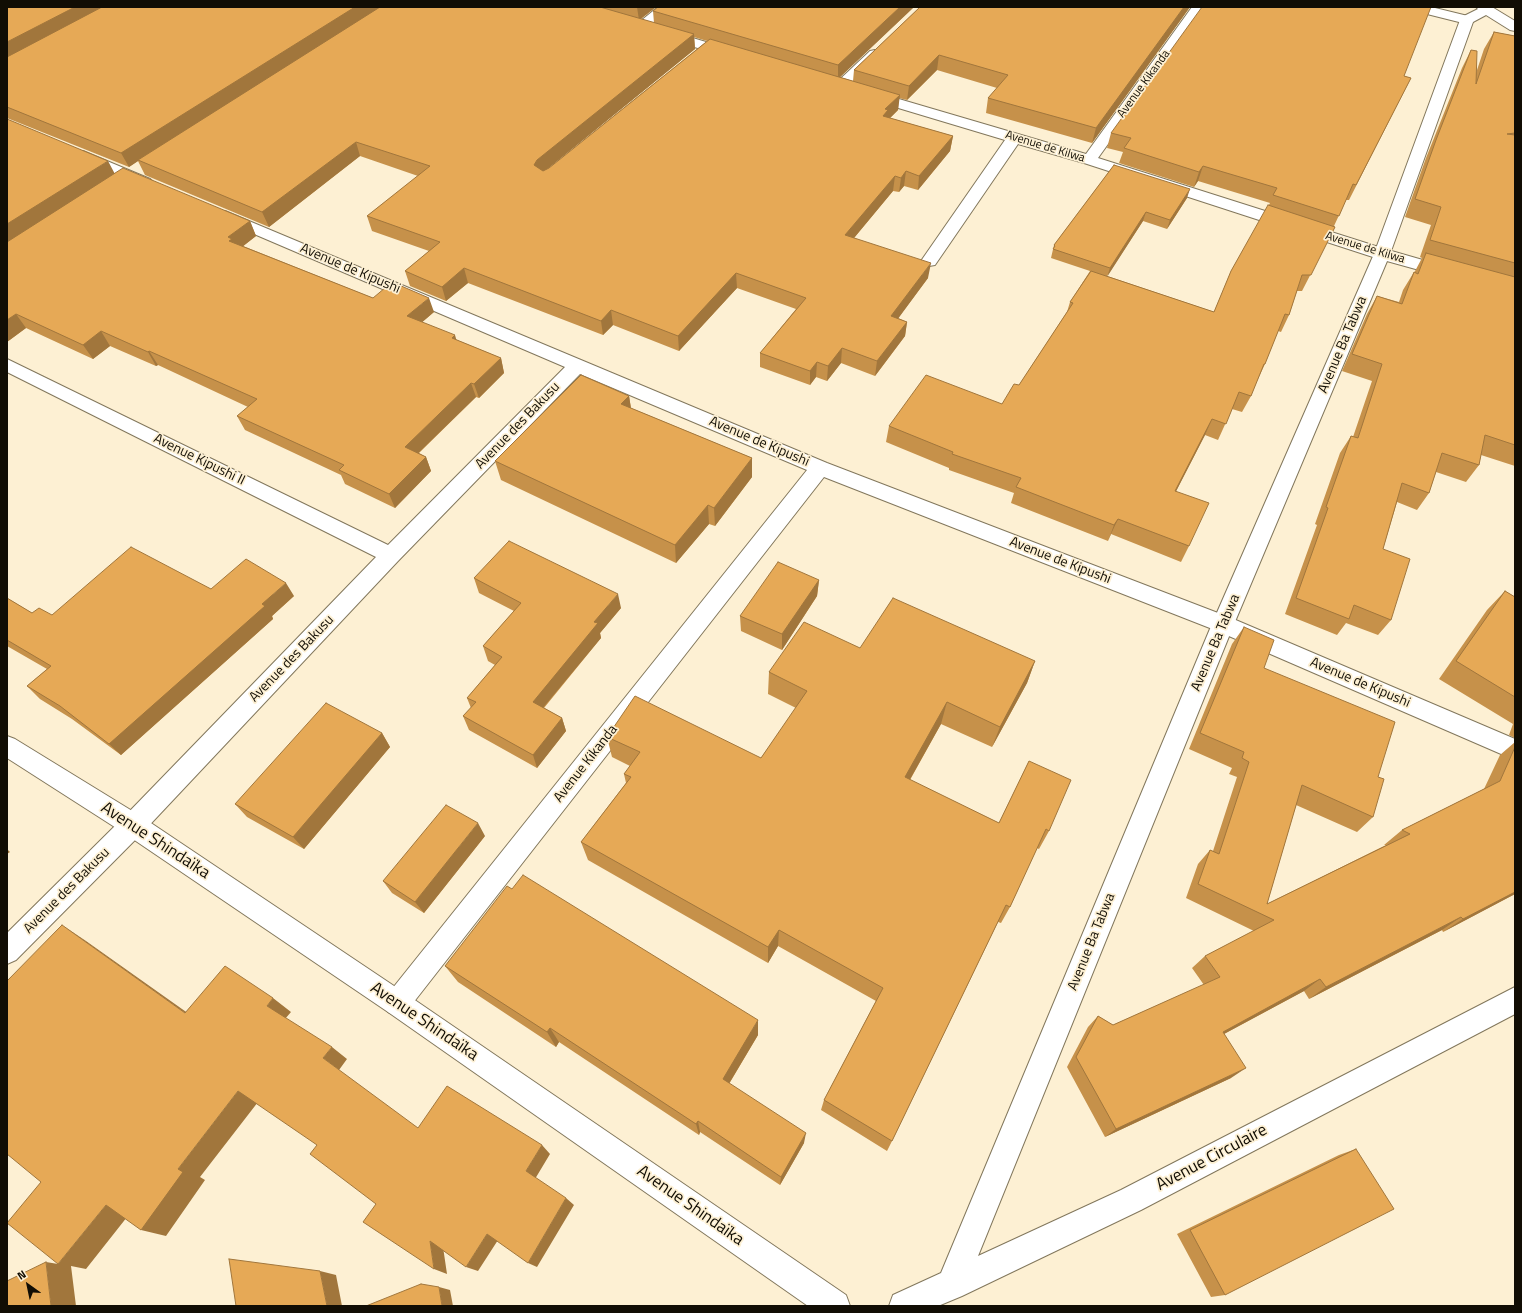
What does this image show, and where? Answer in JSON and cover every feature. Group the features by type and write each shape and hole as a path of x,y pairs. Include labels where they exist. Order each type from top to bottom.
{"street":[{"path":"642,27 666,7"},
{"name":"Avenue Kikanda","path":"1089,160 1199,7"},
{"path":"1416,7 1479,12 1515,26"},
{"name":"Avenue Ba Tabwa","path":"951,1285 1223,624 1382,254 1479,12"},
{"path":"626,22 745,58"},
{"path":"841,86 885,44"},
{"path":"696,56 708,47"},
{"name":"Avenue de Kilwa","path":"826,82 1089,160 1382,254 1463,277"},
{"path":"929,261 1014,138"},
{"path":"65,148 159,188"},
{"name":"Avenue de Kipushi","path":"211,210 820,468 1223,624 1515,750"},
{"name":"Avenue Kipushi II","path":"7,365 391,555"},
{"name":"Avenue des Bakusu","path":"7,951 133,825 391,555 577,366"},
{"name":"Avenue Kikanda","path":"397,1003 820,468"},
{"name":"Avenue Shindaïka","path":"7,746 133,825 397,1003 835,1306"},
{"name":"Avenue Circulaire","path":"904,1306 1131,1200 1515,1000"}],"building":[{"path":"7,7 75,7 7,42"},
{"path":"102,7 355,7 121,153 7,107 7,57"},
{"path":"380,7 600,7 694,34 537,160 534,165 543,171 549,168 710,39 900,95 885,109 888,110 883,116 953,136 919,176 906,171 901,178 895,176 845,235 931,263 891,316 907,322 877,361 842,348 828,366 817,362 810,371 760,353 806,298 736,273 678,336 611,310 601,321 464,268 442,287 405,271 440,242 367,216 430,166 356,142 262,212 138,160"},
{"path":"658,7 900,7 838,65 653,11"},
{"path":"920,7 1184,7 1096,128 988,98 1008,75 939,55 909,86 854,70"},
{"path":"1202,7 1431,7 1404,76 1411,78 1356,185 1353,184 1339,216 1273,195 1277,188 1203,166 1199,172 1124,148 1131,138 1111,133"},
{"path":"1494,32 1515,36 1515,133 1507,134 1515,135 1515,263 1430,240 1441,207 1415,199 1471,50 1477,51 1476,84"},
{"path":"7,119 108,161 7,224"},
{"path":"1114,165 1190,189 1170,220 1146,212 1110,268 1053,249 1055,246 1054,245"},
{"path":"123,168 250,221 228,237 232,239 229,241 373,298 392,282 429,298 407,316 455,335 452,338 501,358 474,384 471,383 405,447 426,457 389,494 339,470 344,465 237,416 257,399 101,331 83,345 16,314 7,320 7,242"},
{"path":"1268,205 1335,227 1311,275 1302,275 1289,315 1285,314 1251,396 1239,392 1226,424 1212,419 1175,491 1209,503 1189,546 1118,519 1114,525 1016,487 1021,478 952,454 953,452 889,426 926,375 1002,404 1014,384 1019,385 1073,303 1070,302 1091,271 1214,312 1231,271"},
{"path":"1426,253 1515,277 1515,445 1485,435 1479,465 1442,453 1429,493 1402,483 1383,549 1410,559 1391,620 1354,605 1349,619 1296,598 1328,508 1326,507 1351,436 1358,438 1382,364 1352,354 1377,296 1402,304 1414,272 1418,274"},
{"path":"581,375 629,396 621,404 752,458 714,508 708,505 675,545 495,461"},
{"path":"509,541 618,594 594,622 598,623 533,702 562,718 533,755 463,716 476,702 467,698 502,657 483,646 521,603 474,578"},
{"path":"131,547 211,589 246,559 286,583 262,604 265,606 109,744 60,706 27,686 51,666 7,640 7,598 32,613 39,608 52,615"},
{"path":"778,562 819,580 782,634 740,616"},
{"path":"1505,591 1515,597 1515,697 1456,661"},
{"path":"893,598 1035,661 1000,727 947,702 905,777 999,823 1029,761 1071,780 1049,831 1046,829 1010,907 1006,905 892,1141 824,1100 883,988 779,930 768,947 581,842 631,777 624,774 640,752 607,737 635,696 761,758 807,691 769,672 804,622 860,648"},
{"path":"1244,627 1274,640 1264,668 1395,722 1378,777 1384,779 1373,817 1302,785 1267,904 1410,834 1402,830 1500,781 1515,747 1515,892 1463,919 1461,917 1326,987 1320,979 1223,1032 1246,1068 1116,1129 1076,1057 1098,1016 1113,1025 1220,977 1205,956 1274,920 1198,884 1210,850 1219,854 1249,762 1242,758 1244,752 1200,733"},
{"path":"326,703 382,733 293,837 235,804"},
{"path":"446,805 478,823 415,902 383,881"},
{"path":"523,875 758,1020 723,1079 806,1133 781,1177 698,1121 696,1124 550,1028 547,1032 445,966 507,886 512,889"},
{"path":"62,925 185,1013 225,966 273,998 267,1006 332,1047 323,1058 418,1128 447,1086 542,1145 526,1171 566,1198 528,1263 487,1234 466,1267 430,1241 434,1269 363,1222 376,1204 310,1154 317,1145 238,1091 178,1169 183,1172 141,1230 106,1205 58,1264 7,1223 41,1182 7,1154 7,981"},
{"path":"1356,1149 1394,1209 1225,1295 1190,1230"},
{"path":"229,1259 320,1271 327,1306 236,1306"},
{"path":"46,1262 51,1306 7,1306 7,1281"},
{"path":"421,1284 439,1287 442,1306 366,1306"}]}
